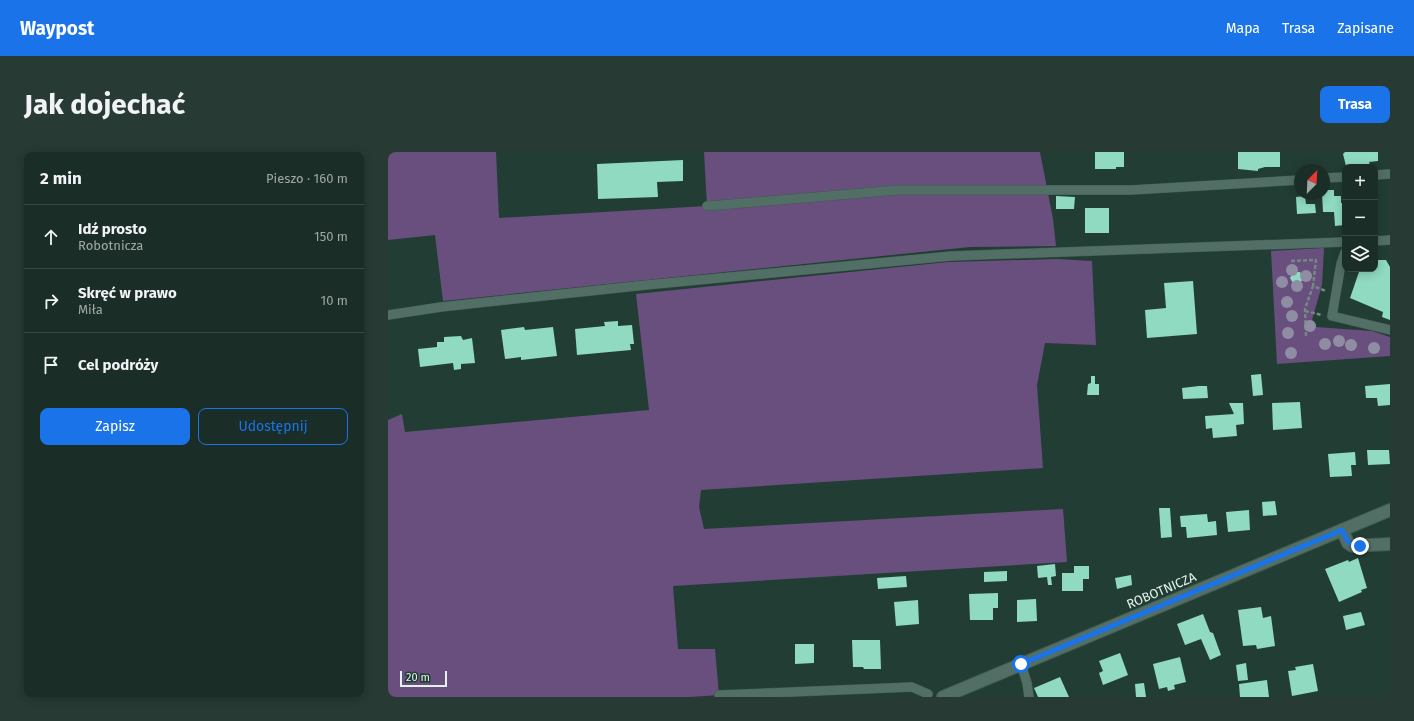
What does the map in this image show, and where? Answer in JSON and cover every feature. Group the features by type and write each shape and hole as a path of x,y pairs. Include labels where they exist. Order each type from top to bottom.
{"street":[{"name":"ROBOTNICZA","path":"944,697 1390,510"},
{"path":"1342,530 1348,542 1352,546 1390,544"}],"lane":[{"path":"1378,175 1390,174"},
{"path":"1330,178 1342,177"},
{"path":"707,206 898,190 1131,190 1294,180"},
{"path":"1378,241 1390,240"},
{"path":"388,315 441,307 638,286 951,256 1342,242"},
{"path":"1342,259 1332,316 1390,330"},
{"path":"1021,664 1027,683 1029,697"},
{"path":"718,695 912,687 928,694"}],"path":[{"path":"1291,261 1316,260 1313,286 1305,311 1306,336"},
{"path":"1313,286 1336,294"},
{"path":"1305,311 1332,316"}],"shaded area":[{"path":"388,152 496,152 499,218 707,206 704,152 1040,152 1053,219 1056,246 970,247 443,301 435,235 388,240"},
{"path":"1324,248 1322,285 1312,320 1316,327 1372,331 1390,337 1390,356 1277,364 1271,251"},
{"path":"1057,259 1092,261 1096,345 1045,343 1037,385 1043,468 701,490 699,507 704,529 1063,509 1067,562 673,586 678,649 715,649 719,695 690,697 388,697 388,420 402,414 405,432 649,410 636,294 948,262"}],"building":[{"path":"1095,152 1124,152 1124,167 1116,167 1116,169 1095,169"},
{"path":"1238,152 1280,152 1280,167 1265,167 1258,169 1258,171 1238,169"},
{"path":"1345,152 1378,152 1378,161 1369,162 1370,164 1346,164 1343,154"},
{"path":"683,160 683,181 657,182 658,197 598,199 597,164"},
{"path":"1330,190 1334,190 1334,196 1341,196 1342,225 1335,226 1334,212 1323,212 1322,200 1330,200"},
{"path":"1056,196 1075,197 1074,209 1056,209"},
{"path":"1296,200 1306,200 1306,204 1315,204 1316,213 1297,214"},
{"path":"1085,208 1109,208 1109,233 1085,233"},
{"path":"1378,260 1386,260 1390,267 1390,320 1382,317 1383,312 1350,298 1359,272 1378,272"},
{"path":"1293,272 1300,272 1303,278 1300,284 1293,283 1290,278"},
{"path":"1193,281 1197,334 1147,338 1145,310 1166,308 1164,283"},
{"path":"618,321 618,326 632,325 634,344 630,344 631,350 577,355 575,329 605,326 604,322"},
{"path":"524,327 525,330 553,327 557,356 521,360 521,357 505,359 501,330"},
{"path":"461,336 463,340 472,338 475,363 461,364 461,369 454,370 453,363 420,367 418,349 437,347 437,342 444,342 444,337"},
{"path":"1261,374 1263,395 1253,396 1251,375"},
{"path":"1091,376 1095,376 1095,384 1099,384 1099,395 1087,395 1088,384 1091,383"},
{"path":"1390,384 1390,405 1378,406 1377,398 1366,398 1365,386"},
{"path":"1207,386 1208,398 1183,399 1182,388"},
{"path":"1300,402 1302,428 1273,430 1272,403"},
{"path":"1229,403 1243,403 1244,424 1236,425 1237,436 1213,438 1212,428 1206,429 1205,416 1234,414"},
{"path":"1367,450 1389,450 1390,464 1368,465"},
{"path":"1355,452 1356,465 1351,465 1352,476 1330,477 1328,454"},
{"path":"1275,501 1277,515 1263,516 1262,502"},
{"path":"1159,508 1170,508 1172,537 1161,538"},
{"path":"1249,510 1250,530 1228,532 1226,512"},
{"path":"1207,514 1208,522 1216,521 1217,535 1187,538 1186,527 1181,527 1180,516"},
{"path":"1358,558 1367,588 1361,590 1362,592 1339,602 1325,569 1348,560 1349,562"},
{"path":"1055,564 1056,576 1051,577 1052,585 1048,585 1047,577 1038,578 1037,566"},
{"path":"1074,566 1089,566 1089,579 1083,579 1083,591 1062,591 1062,573 1074,573"},
{"path":"1007,571 1007,581 984,582 984,572"},
{"path":"1131,575 1132,585 1117,589 1115,578"},
{"path":"906,576 907,587 878,589 877,578"},
{"path":"998,593 998,608 993,608 993,620 970,620 969,594"},
{"path":"1036,599 1037,621 1017,622 1017,600"},
{"path":"918,600 919,624 896,626 894,602"},
{"path":"1261,607 1263,618 1271,616 1275,646 1257,649 1256,645 1243,646 1238,610"},
{"path":"1361,612 1365,625 1346,630 1343,616"},
{"path":"1203,614 1210,632 1213,633 1221,655 1210,660 1201,639 1185,645 1177,624"},
{"path":"852,640 880,640 881,669 864,669 863,667 853,667"},
{"path":"795,644 814,644 814,663 795,664"},
{"path":"1120,653 1128,675 1103,685 1099,673 1103,671 1099,661"},
{"path":"1180,657 1186,682 1174,685 1175,689 1168,691 1167,687 1159,689 1153,664"},
{"path":"1246,663 1248,680 1238,681 1236,665"},
{"path":"1313,664 1318,691 1292,696 1288,671 1296,670 1295,667"},
{"path":"1060,677 1069,697 1038,697 1034,688"},
{"path":"1267,680 1269,697 1240,697 1239,684"},
{"path":"1144,683 1146,697 1136,697 1135,684"}],"route":[{"path":"1021,664 1342,530 1352,546 1360,546"}]}
